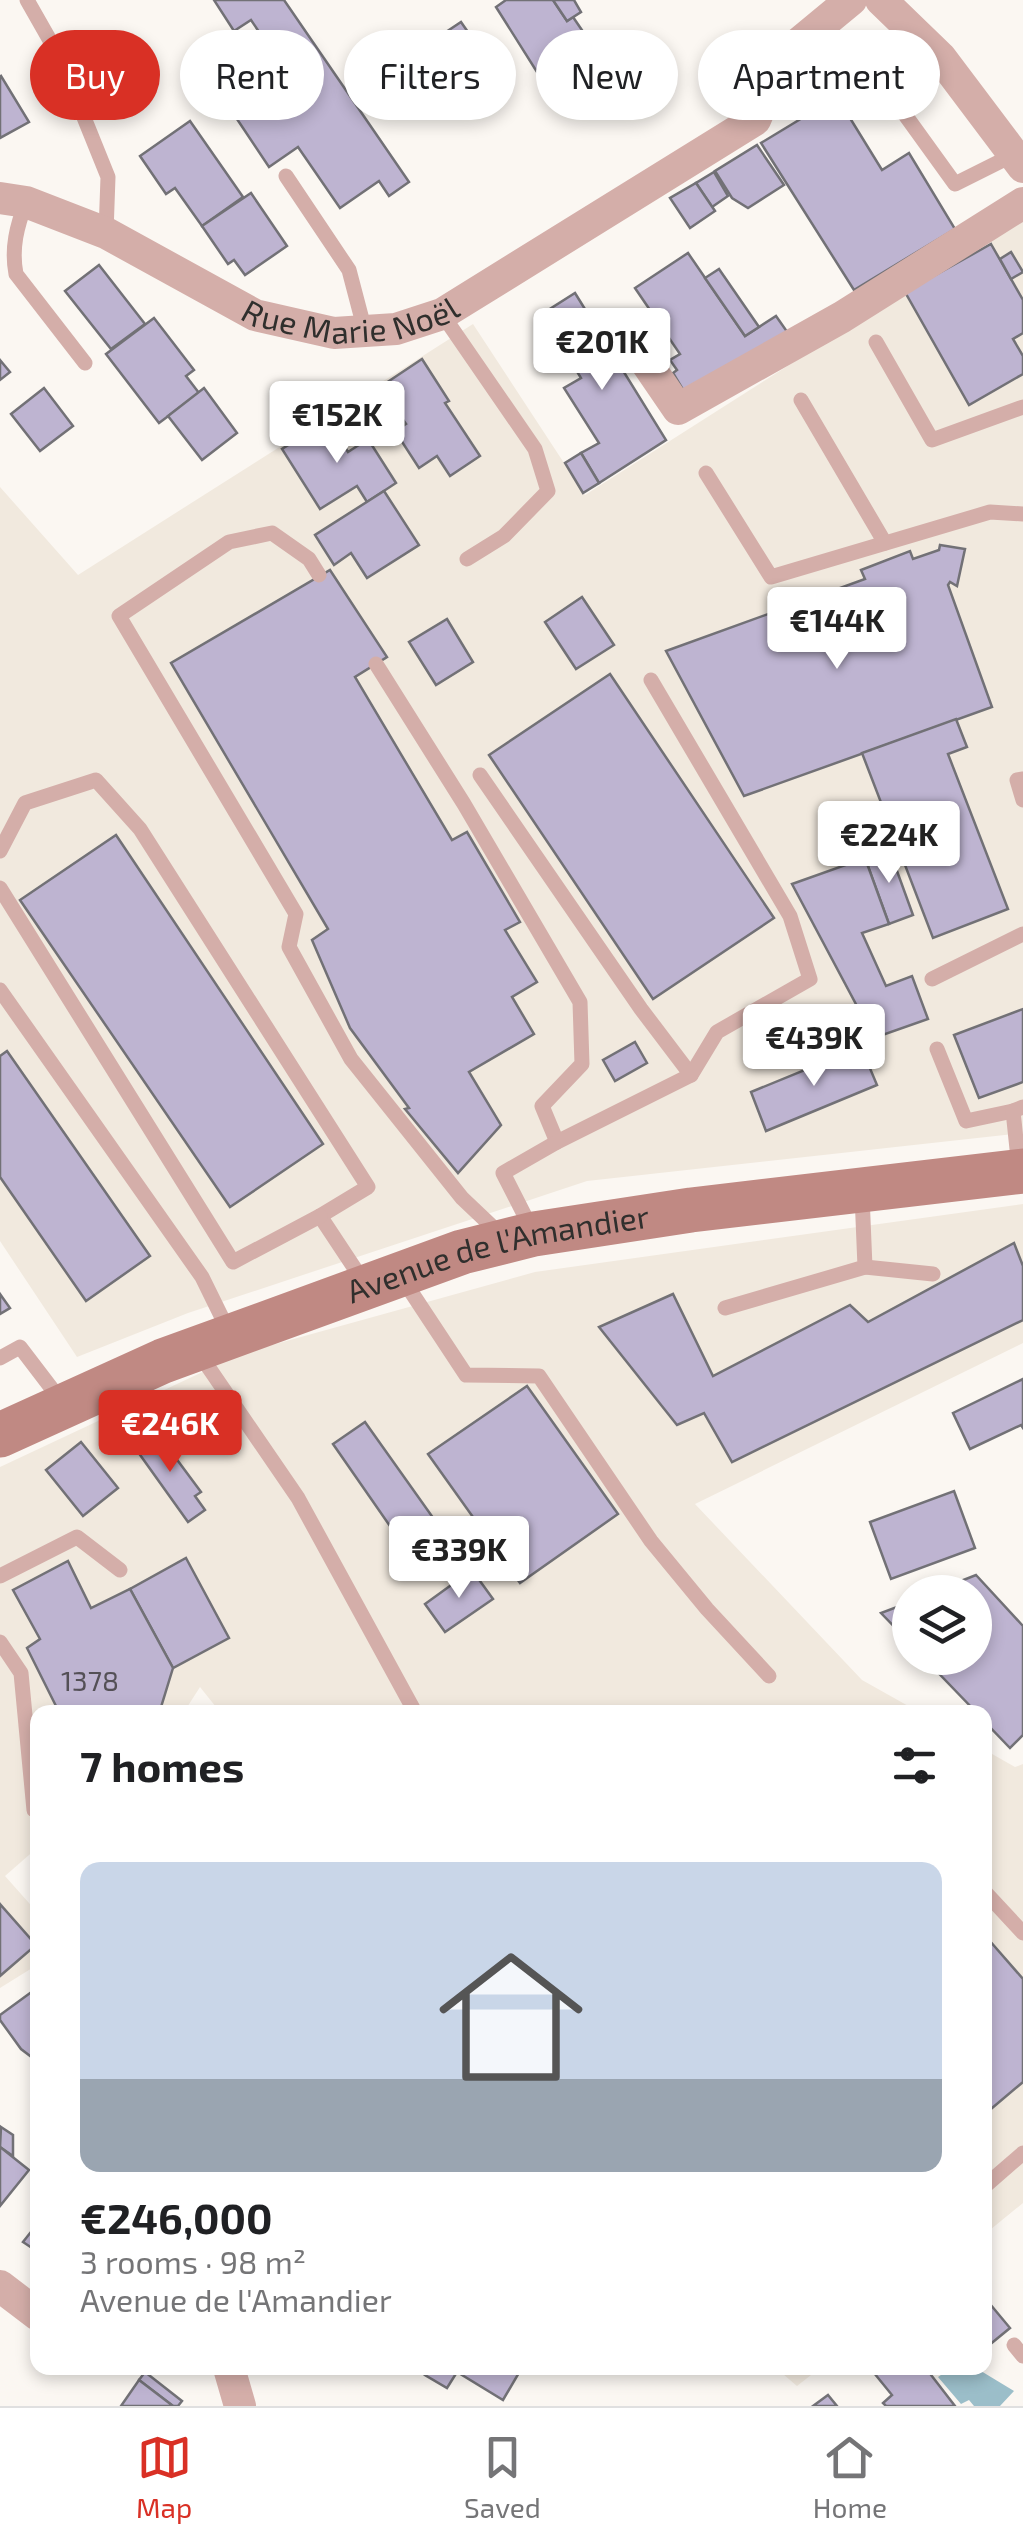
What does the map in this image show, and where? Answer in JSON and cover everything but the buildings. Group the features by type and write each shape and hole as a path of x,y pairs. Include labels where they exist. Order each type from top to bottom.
{"main road":[{"name":"Avenue de l'Amandier","path":"0,1435 213,1342 462,1252 520,1238 692,1210 1021,1172"}],"street":[{"name":"Rue Marie Noël","path":"13,200 106,233 255,315 334,333 396,329 442,314 755,120 782,57 850,0"},
{"path":"881,0 941,58 1018,162"},
{"path":"639,352 678,408 842,317 1023,203"},
{"path":"0,2286 30,2310"},
{"path":"231,2375 240,2406"}],"lane":[{"path":"27,0 60,58 108,177 106,233"},
{"path":"909,120 955,184 1018,162"},
{"path":"286,176 349,270 365,331"},
{"path":"13,200 16,274 86,363"},
{"path":"442,314 535,449 548,491 504,536 467,559"},
{"path":"876,342 932,440 1023,407"},
{"path":"801,400 886,543"},
{"path":"706,472 771,576 990,512 1023,514"},
{"path":"319,575 308,558 272,533 230,542 119,616 296,914 289,947 350,1060 462,1198 520,1238"},
{"path":"376,664 580,1002 582,1064 542,1106 557,1142"},
{"path":"520,1238 502,1174 691,1075 717,1032 810,979 790,916 651,680"},
{"path":"480,774 641,1009 691,1075"},
{"path":"1023,779 1017,780 1023,800"},
{"path":"0,851 25,804 96,780 140,829 368,1186 233,1262 0,888"},
{"path":"932,979 1023,934"},
{"path":"0,990 202,1276 213,1342 411,1705"},
{"path":"937,1049 966,1121 1018,1109 1021,1172"},
{"path":"862,1191 865,1267"},
{"path":"320,1216 466,1375 539,1376 651,1541 769,1676"},
{"path":"725,1308 865,1267 933,1274"},
{"path":"0,1358 20,1347 64,1406"},
{"path":"0,1576 76,1537 120,1570"},
{"path":"0,1642 21,1674 30,1768"},
{"path":"992,1900 1023,1933"},
{"path":"992,2180 1023,2153"}],"shaded area":[{"path":"1023,216 1023,1133 587,1181 188,1313 77,1357 0,1241 0,487 78,575 473,324 585,495"},
{"path":"1023,1204 1023,1343 695,1504 862,1680 907,1705 214,1705 200,1687 188,1705 30,1705 30,1854 5,1876 30,1904 30,1969 0,1988 0,1467 243,1353 535,1272"},
{"path":"992,1754 1015,1767 1023,1764 1023,2203 992,2228"},
{"path":"784,2375 811,2375 797,2386"}],"water":[{"path":"988,2375 1014,2391 1000,2406 974,2406 969,2400 961,2404 938,2377"}]}
